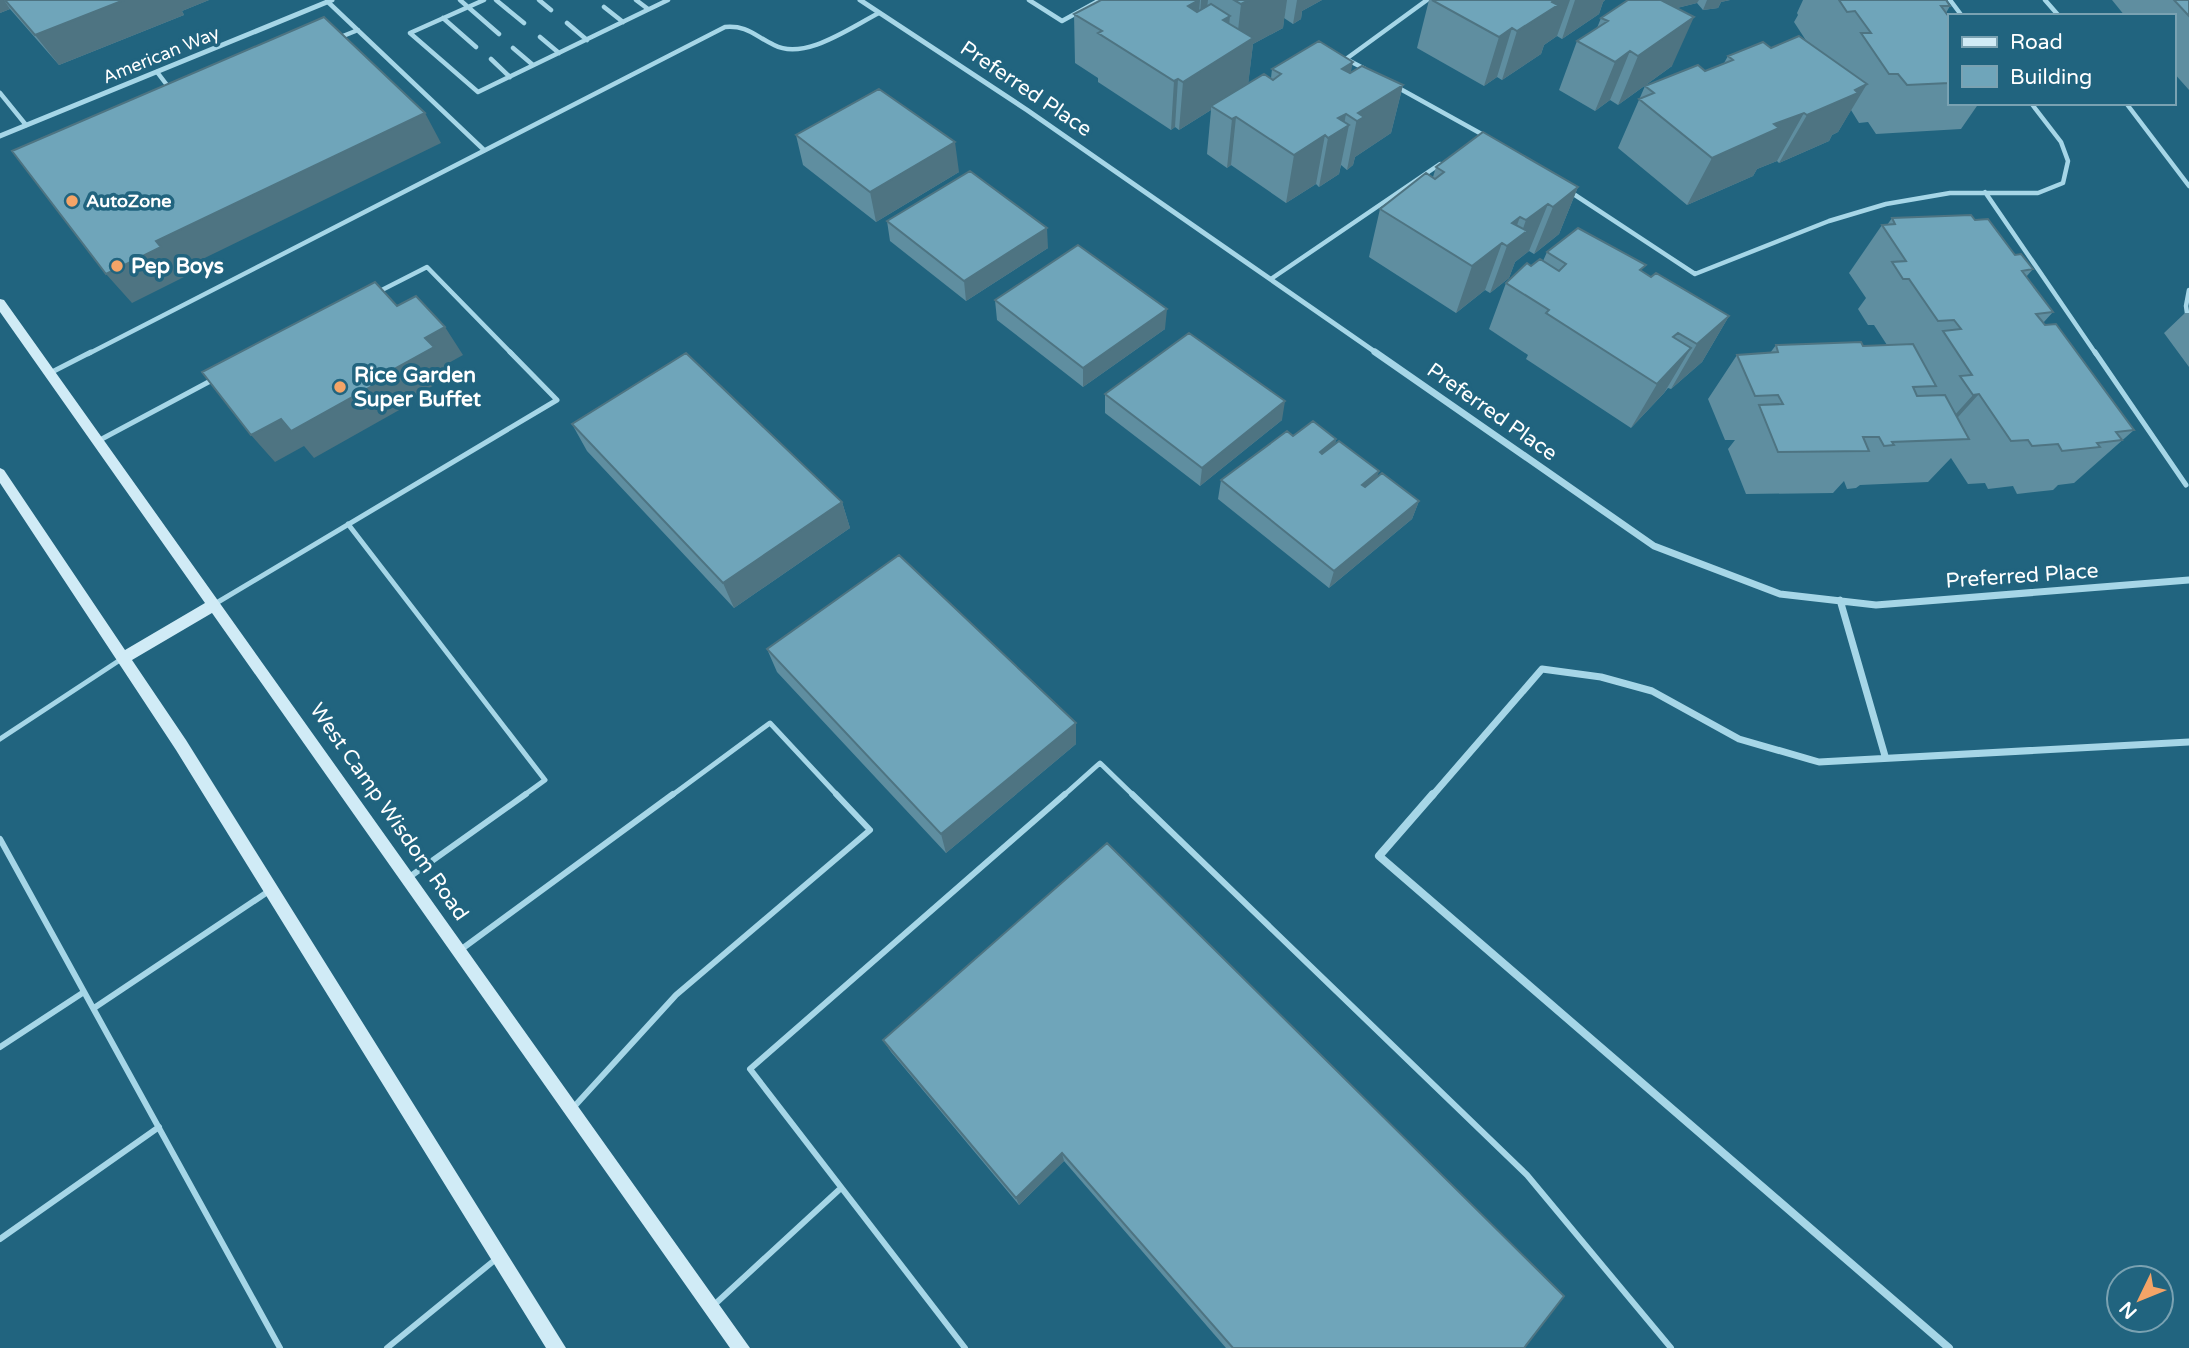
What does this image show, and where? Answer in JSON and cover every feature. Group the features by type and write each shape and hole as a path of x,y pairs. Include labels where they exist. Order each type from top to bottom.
{"main road":[{"name":"West Camp Wisdom Road","path":"0,303 741,1348"},
{"path":"0,473 181,745 557,1348"},
{"path":"122,658 214,605"}],"street":[{"name":"Preferred Place","path":"860,0 1027,110 1654,546 1780,594 1876,605 2189,580"},
{"name":"American Way","path":"0,136 330,1"},
{"path":"1840,600 1885,756"},
{"path":"1949,1348 1379,856 1542,669 1601,677 1652,691 1739,739 1819,762 1885,756 2189,742"}],"lane":[{"path":"460,0 499,34"},
{"path":"484,0 410,33 478,92 668,0"},
{"path":"496,0 524,23"},
{"path":"539,0 551,10"},
{"path":"636,0 648,9"},
{"path":"1029,0 1062,22 1100,0"},
{"path":"1370,72 1346,59 1427,0"},
{"path":"2045,0 2057,14"},
{"path":"330,1 484,150"},
{"path":"604,7 623,22"},
{"path":"50,373 725,27 737,24 750,29 775,47 784,51 797,51 809,48 879,13"},
{"path":"443,18 476,47"},
{"path":"566,23 587,40"},
{"path":"334,41 358,30"},
{"path":"540,37 559,53"},
{"path":"513,48 533,65"},
{"path":"491,60 510,76"},
{"path":"157,72 171,91"},
{"path":"1394,85 1495,142"},
{"path":"0,93 26,125"},
{"path":"1562,186 1695,274 1829,220 1886,204 1950,193 2038,193 2063,183 2068,161 2061,142 2033,105"},
{"path":"2128,105 2189,186"},
{"path":"1472,142 1483,135"},
{"path":"1271,279 1450,158"},
{"path":"1985,192 2186,485"},
{"path":"214,605 557,400 427,267 366,299"},
{"path":"2189,290 2186,306 2189,327"},
{"path":"98,441 220,377"},
{"path":"348,524 545,780 408,878"},
{"path":"0,739 122,658"},
{"path":"459,951 770,723 870,830 676,995 572,1109"},
{"path":"965,1348 751,1069 1100,764 1527,1175 1671,1348"},
{"path":"0,839 280,1348"},
{"path":"94,1009 271,890"},
{"path":"0,1047 84,992"},
{"path":"0,1239 159,1127"},
{"path":"712,1307 841,1188"},
{"path":"387,1348 500,1256"}],"building":[{"path":"5,0 124,0 35,35"},
{"path":"1101,0 1199,0 1188,6 1197,12 1211,4 1230,16 1223,20 1253,38 1183,82 1178,79 1174,81 1098,33 1102,31 1074,14"},
{"path":"1432,0 1554,0 1552,2 1558,5 1517,31 1512,28 1499,37"},
{"path":"1628,0 1661,0 1694,17 1638,56 1630,51 1615,62 1577,41 1608,21 1601,18"},
{"path":"1839,0 1946,0 1950,6 1941,6 1948,16 1948,83 1907,85 1898,74 1889,74 1861,33 1871,33 1855,11 1847,12"},
{"path":"2174,0 2189,0 2189,16"},
{"path":"324,17 425,113 156,241 161,247 106,274 12,151"},
{"path":"1799,36 1867,84 1855,90 1858,93 1807,115 1804,113 1774,124 1779,128 1712,158 1639,99 1654,93 1645,86 1698,65 1705,71 1733,60 1728,56 1763,42 1771,48"},
{"path":"1319,41 1353,62 1342,69 1350,73 1362,66 1403,85 1358,113 1364,117 1357,121 1346,114 1338,118 1349,125 1328,138 1325,135 1294,155 1236,117 1232,119 1211,106 1264,74 1273,80 1281,74 1272,69"},
{"path":"879,89 955,142 870,192 796,135"},
{"path":"1483,132 1578,187 1553,207 1548,204 1526,220 1520,217 1512,223 1527,231 1507,246 1502,243 1472,266 1380,209 1426,173 1435,179 1444,172 1436,167"},
{"path":"970,171 1047,228 964,281 887,221"},
{"path":"1971,215 1975,220 1988,219 2015,255 2021,254 2033,269 2022,271 2053,312 2036,314 2045,325 2056,324 2134,430 2116,432 2122,440 2097,443 2100,447 2062,451 2058,444 2032,446 2028,440 2011,441 1979,394 1973,395 1960,376 1972,375 1943,331 1961,329 1954,320 1938,321 1909,279 1903,279 1892,262 1906,261 1882,225 1895,224 1892,218"},
{"path":"1578,228 1646,265 1640,270 1651,277 1656,273 1729,316 1697,344 1678,333 1673,337 1691,348 1657,384 1546,313 1549,310 1506,283 1527,263 1531,266 1540,259 1559,271 1566,264 1547,252"},
{"path":"1078,245 1167,309 1083,368 995,300"},
{"path":"375,282 397,306 416,296 445,327 425,338 434,347 378,378 381,381 291,431 281,419 251,435 202,372"},
{"path":"1189,333 1285,401 1202,468 1105,394"},
{"path":"1861,342 1863,346 1913,344 1936,386 1913,387 1917,396 1945,395 1969,439 1892,442 1894,445 1884,446 1879,437 1863,437 1869,451 1778,452 1759,405 1783,404 1778,395 1755,396 1737,355 1778,352 1776,345"},
{"path":"686,353 842,502 723,583 572,424"},
{"path":"1313,421 1336,439 1320,452 1322,454 1339,441 1379,471 1362,485 1365,487 1382,473 1419,501 1334,571 1221,480 1287,431 1293,436"},
{"path":"899,555 1076,723 941,834 767,649"},
{"path":"1107,843 1564,1296 1524,1348 1233,1348 1062,1153 1016,1198 883,1040"}],"place":[{"name":"AutoZone","path":"72,201"},
{"name":"Pep Boys","path":"117,266"},
{"name":"Rice Garden Super Buffet","path":"340,387"}]}
